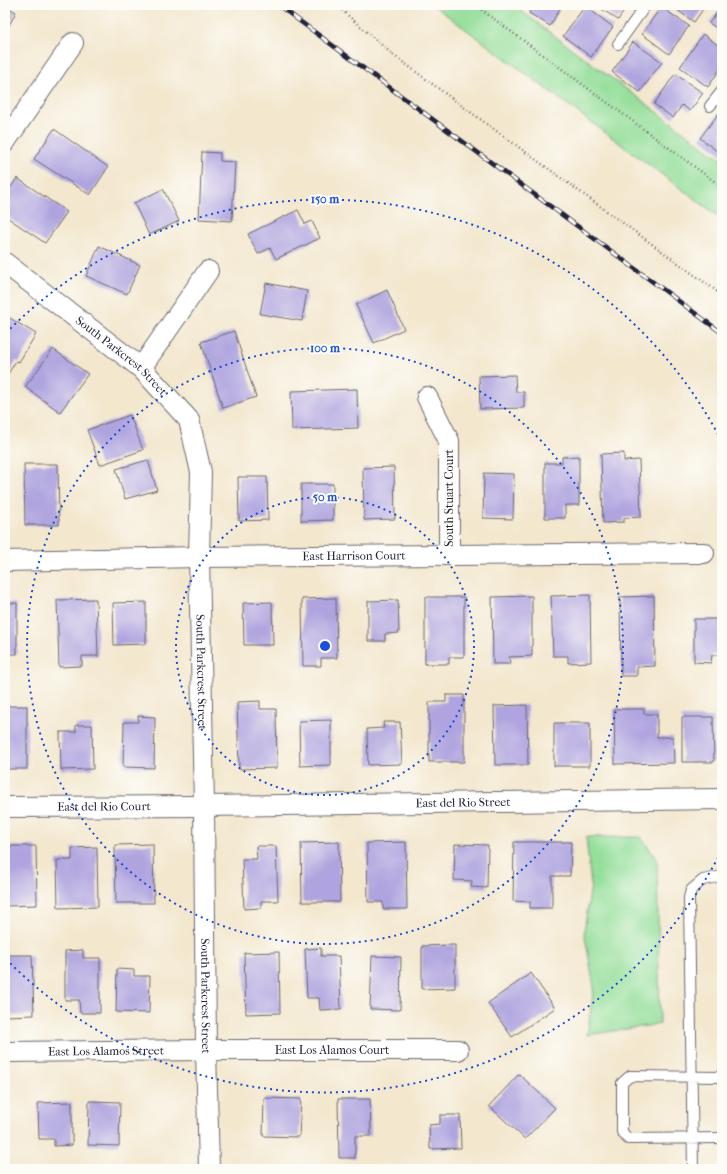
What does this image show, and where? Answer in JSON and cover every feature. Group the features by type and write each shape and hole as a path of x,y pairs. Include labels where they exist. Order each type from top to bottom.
{"street":[{"path":"5,142 73,43"},
{"name":"South Parkcrest Street","path":"5,263 142,368 189,420 201,472 199,557 209,1169"},
{"path":"142,368 208,271"},
{"name":"South Stuart Court","path":"427,397 449,441 449,555"},
{"name":"East Harrison Court","path":"5,561 199,557 704,553"},
{"name":"East del Rio Street","path":"204,806 722,799"},
{"name":"East del Rio Court","path":"5,807 204,806"},
{"name":"East Los Alamos Court","path":"206,1050 458,1050"},
{"name":"East Los Alamos Street","path":"5,1052 206,1050"}],"lane":[{"path":"618,44 646,5"},
{"path":"710,106 722,91"},
{"path":"693,1169 689,898 691,890 703,880 722,876"},
{"path":"722,1077 630,1076 622,1083 622,1132 628,1138 722,1138"}],"path":[{"path":"336,5 398,58 722,295"},
{"path":"475,5 722,188"}],"green space":[{"path":"433,5 513,5 722,160 722,219"},
{"path":"586,837 641,837 657,860 660,1024 587,1035 594,987 584,931 591,885"}],"building":[{"path":"533,5 562,5 550,26 529,13"},
{"path":"596,5 628,5 618,20"},
{"path":"670,5 706,5 694,22"},
{"path":"5,6 16,12 5,33"},
{"path":"585,6 613,27 591,57 563,36"},
{"path":"722,6 722,32 709,23"},
{"path":"661,7 689,26 669,54 642,34"},
{"path":"703,34 722,48 722,66 708,87 680,67"},
{"path":"633,42 662,62 640,92 612,72"},
{"path":"675,74 703,93 690,111 682,105 673,118 654,104"},
{"path":"722,109 722,155 700,138"},
{"path":"54,129 108,167 90,195 34,159"},
{"path":"202,152 220,153 220,161 235,162 232,221 199,219"},
{"path":"17,178 67,212 45,243 5,216 5,196"},
{"path":"163,189 179,221 149,235 134,203"},
{"path":"298,210 305,224 312,221 320,238 276,259 270,248 258,254 248,234"},
{"path":"99,246 140,265 127,294 86,276"},
{"path":"266,283 307,291 302,321 260,314"},
{"path":"387,290 404,329 374,343 356,305"},
{"path":"5,315 36,334 19,362 16,361 7,375 5,374"},
{"path":"234,331 256,397 223,408 201,342"},
{"path":"53,349 88,374 60,412 25,387"},
{"path":"515,375 516,392 524,392 524,408 480,409 479,376"},
{"path":"357,389 358,428 292,430 291,391"},
{"path":"130,415 143,450 100,465 87,430"},
{"path":"624,453 624,461 639,460 641,517 624,518 624,522 603,523 601,454"},
{"path":"579,456 579,505 565,505 565,518 545,518 545,463 562,463 562,457"},
{"path":"148,460 157,490 125,499 116,469"},
{"path":"24,464 58,464 59,525 25,525"},
{"path":"394,467 395,519 364,520 363,468"},
{"path":"484,473 514,474 513,519 483,518"},
{"path":"238,477 267,477 268,520 239,521"},
{"path":"301,484 333,484 333,520 301,521"},
{"path":"590,595 591,662 568,663 568,656 553,656 551,596"},
{"path":"532,596 532,656 509,657 510,664 493,664 492,597"},
{"path":"654,596 655,666 637,667 637,676 621,676 620,597"},
{"path":"425,597 464,597 464,657 449,657 449,664 425,664"},
{"path":"336,598 337,658 321,658 321,666 303,666 302,599"},
{"path":"96,599 98,656 82,656 82,666 59,667 57,600"},
{"path":"398,600 399,633 385,634 385,641 368,641 368,601"},
{"path":"146,602 146,644 114,645 113,603"},
{"path":"272,602 273,645 244,645 243,603"},
{"path":"5,603 17,603 17,654 5,654"},
{"path":"694,619 722,619 722,655 712,655 711,663 694,662"},
{"path":"446,695 464,695 464,762 429,762 429,702 446,702"},
{"path":"260,701 260,709 276,709 277,768 239,769 237,702"},
{"path":"527,705 528,765 495,765 494,706"},
{"path":"5,706 27,706 27,769 5,769"},
{"path":"614,709 644,709 644,714 657,714 657,737 673,737 674,763 615,764"},
{"path":"138,716 155,717 154,768 123,767 124,722 138,722"},
{"path":"682,717 713,717 714,762 682,762"},
{"path":"331,720 331,765 300,766 299,721"},
{"path":"383,722 400,722 402,764 368,765 367,729 384,728"},
{"path":"554,723 590,723 590,766 554,766"},
{"path":"76,725 92,725 93,769 61,770 60,732 76,732"},
{"path":"339,842 340,902 302,902 301,843"},
{"path":"406,842 407,909 383,909 383,902 368,902 367,843"},
{"path":"514,842 571,842 570,876 552,876 552,908 530,908 530,902 513,901"},
{"path":"153,844 154,903 116,903 115,845"},
{"path":"455,844 488,845 487,888 471,887 472,881 454,880"},
{"path":"5,846 36,846 37,905 5,906"},
{"path":"256,846 276,846 278,901 261,901 261,908 244,909 242,859 257,859"},
{"path":"97,847 98,907 58,908 57,860 72,860 72,848"},
{"path":"455,945 455,988 422,989 422,946"},
{"path":"321,948 321,956 339,956 341,1009 320,1010 319,998 307,998 305,949"},
{"path":"83,950 83,958 100,958 100,1013 80,1013 79,1000 65,1000 65,951"},
{"path":"279,952 280,1013 246,1014 244,953"},
{"path":"5,955 32,955 34,1015 5,1016"},
{"path":"372,956 401,957 400,1010 370,1009"},
{"path":"117,969 134,970 134,976 150,976 149,1013 116,1012"},
{"path":"531,973 555,1008 512,1037 488,1003"},
{"path":"519,1074 555,1108 525,1139 489,1106"},
{"path":"264,1098 301,1099 299,1137 263,1136"},
{"path":"338,1099 370,1099 371,1136 355,1136 355,1158 339,1158"},
{"path":"89,1101 120,1102 119,1146 88,1145"},
{"path":"72,1102 72,1145 54,1146 54,1139 39,1139 38,1103"},
{"path":"440,1115 460,1115 461,1148 430,1149 429,1125 440,1124"}],"railway":[{"path":"278,5 722,333"}]}
